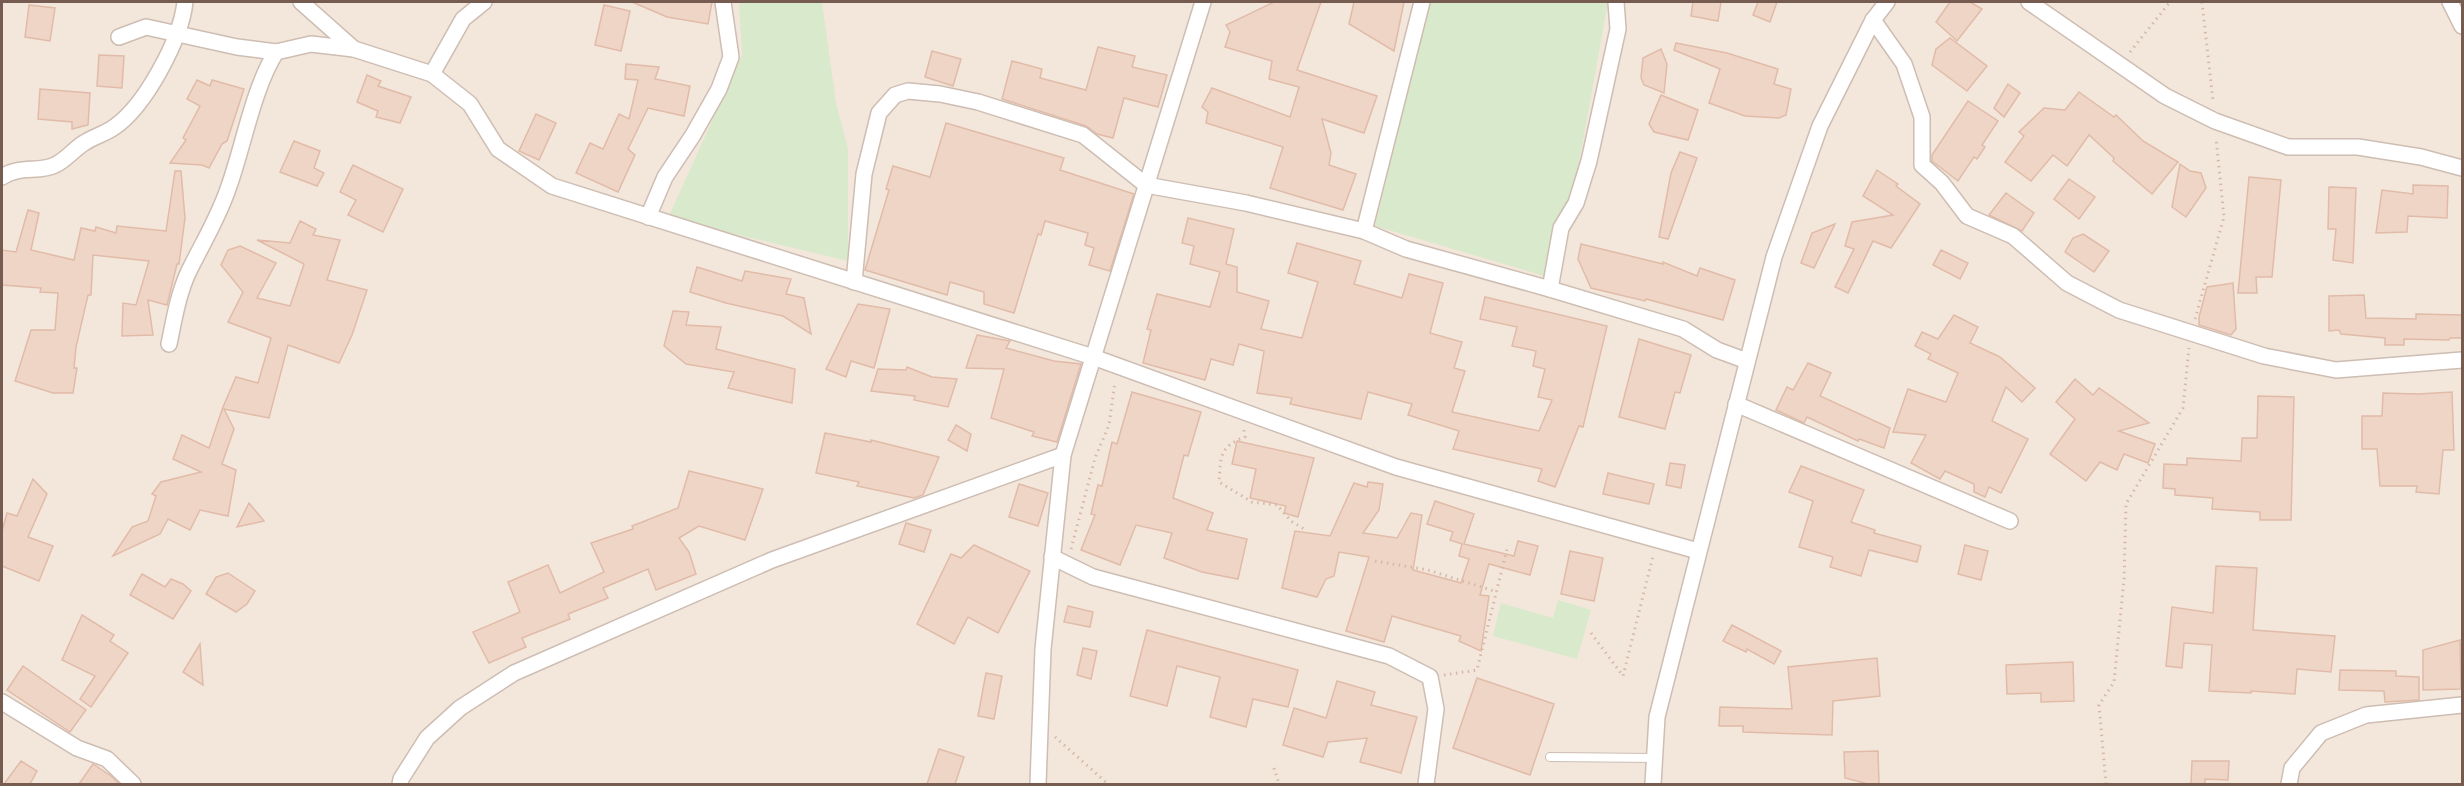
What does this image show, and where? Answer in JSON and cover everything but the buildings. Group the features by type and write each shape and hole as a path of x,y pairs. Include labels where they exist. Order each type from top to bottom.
{"street":[{"path":"2,177 19,169 54,166 84,143 115,128 144,96 177,33 185,2"},
{"path":"301,2 354,49"},
{"path":"432,74 463,19 484,2"},
{"path":"648,216 665,177 693,135 719,89 731,57 723,2"},
{"path":"1038,784 1043,649 1063,455 1203,2"},
{"path":"1364,231 1422,2"},
{"path":"1550,289 1561,228 1576,203 1589,161 1618,29 1616,2"},
{"path":"1653,784 1657,717 1774,257 1820,126 1873,20 1887,2"},
{"path":"2029,2 2165,96 2215,121 2288,147 2358,147 2421,157 2463,168"},
{"path":"2450,2 2463,26"},
{"path":"1873,20 1904,64 1922,117 1922,165 1942,183 1967,216 2013,236 2067,283 2119,310 2264,356 2336,370 2463,360"},
{"path":"118,37 146,27 237,47 276,52 311,44 354,49 432,74 470,104 498,149 552,186 1093,357 1396,467 1698,551"},
{"path":"169,344 187,275 210,232 228,189 264,71 276,52"},
{"path":"854,282 864,174 879,113 895,95 908,91 940,94 978,102 1083,135 1146,185 1246,202 1364,231 1406,249 1683,329 1717,350 1747,361"},
{"path":"1736,404 2010,521"},
{"path":"400,784 427,738 460,708 514,673 753,567 1063,455"},
{"path":"1052,557 1093,577 1389,656 1430,677 1436,709 1426,784"},
{"path":"2,702 77,748 107,759 133,784"},
{"path":"2289,784 2292,768 2321,733 2366,716 2463,705"}],"lane":[{"path":"1550,757 1655,758"}],"path":[{"path":"2121,65 2170,2"},
{"path":"2106,784 2099,705 2114,682 2124,579 2126,504 2183,408 2190,333 2224,217 2202,2"},
{"path":"1067,564 1095,458 1109,425 1117,366"},
{"path":"1239,411 1245,436 1229,443 1221,456 1219,482 1252,502 1277,505 1291,521 1304,529"},
{"path":"1591,633 1623,676 1658,540"},
{"path":"1430,677 1477,670 1508,545"},
{"path":"1375,561 1428,570 1497,592"},
{"path":"1040,724 1108,784"},
{"path":"1274,768 1279,784"}],"shaded area":[{"path":"2,2 2462,2 2462,784 2,784"}],"green space":[{"path":"739,2 822,2 836,103 848,149 848,261 668,218 742,55"},
{"path":"1429,2 1608,2 1558,280 1375,226"},
{"path":"1558,600 1591,610 1577,659 1493,636 1501,603 1553,618"}]}
